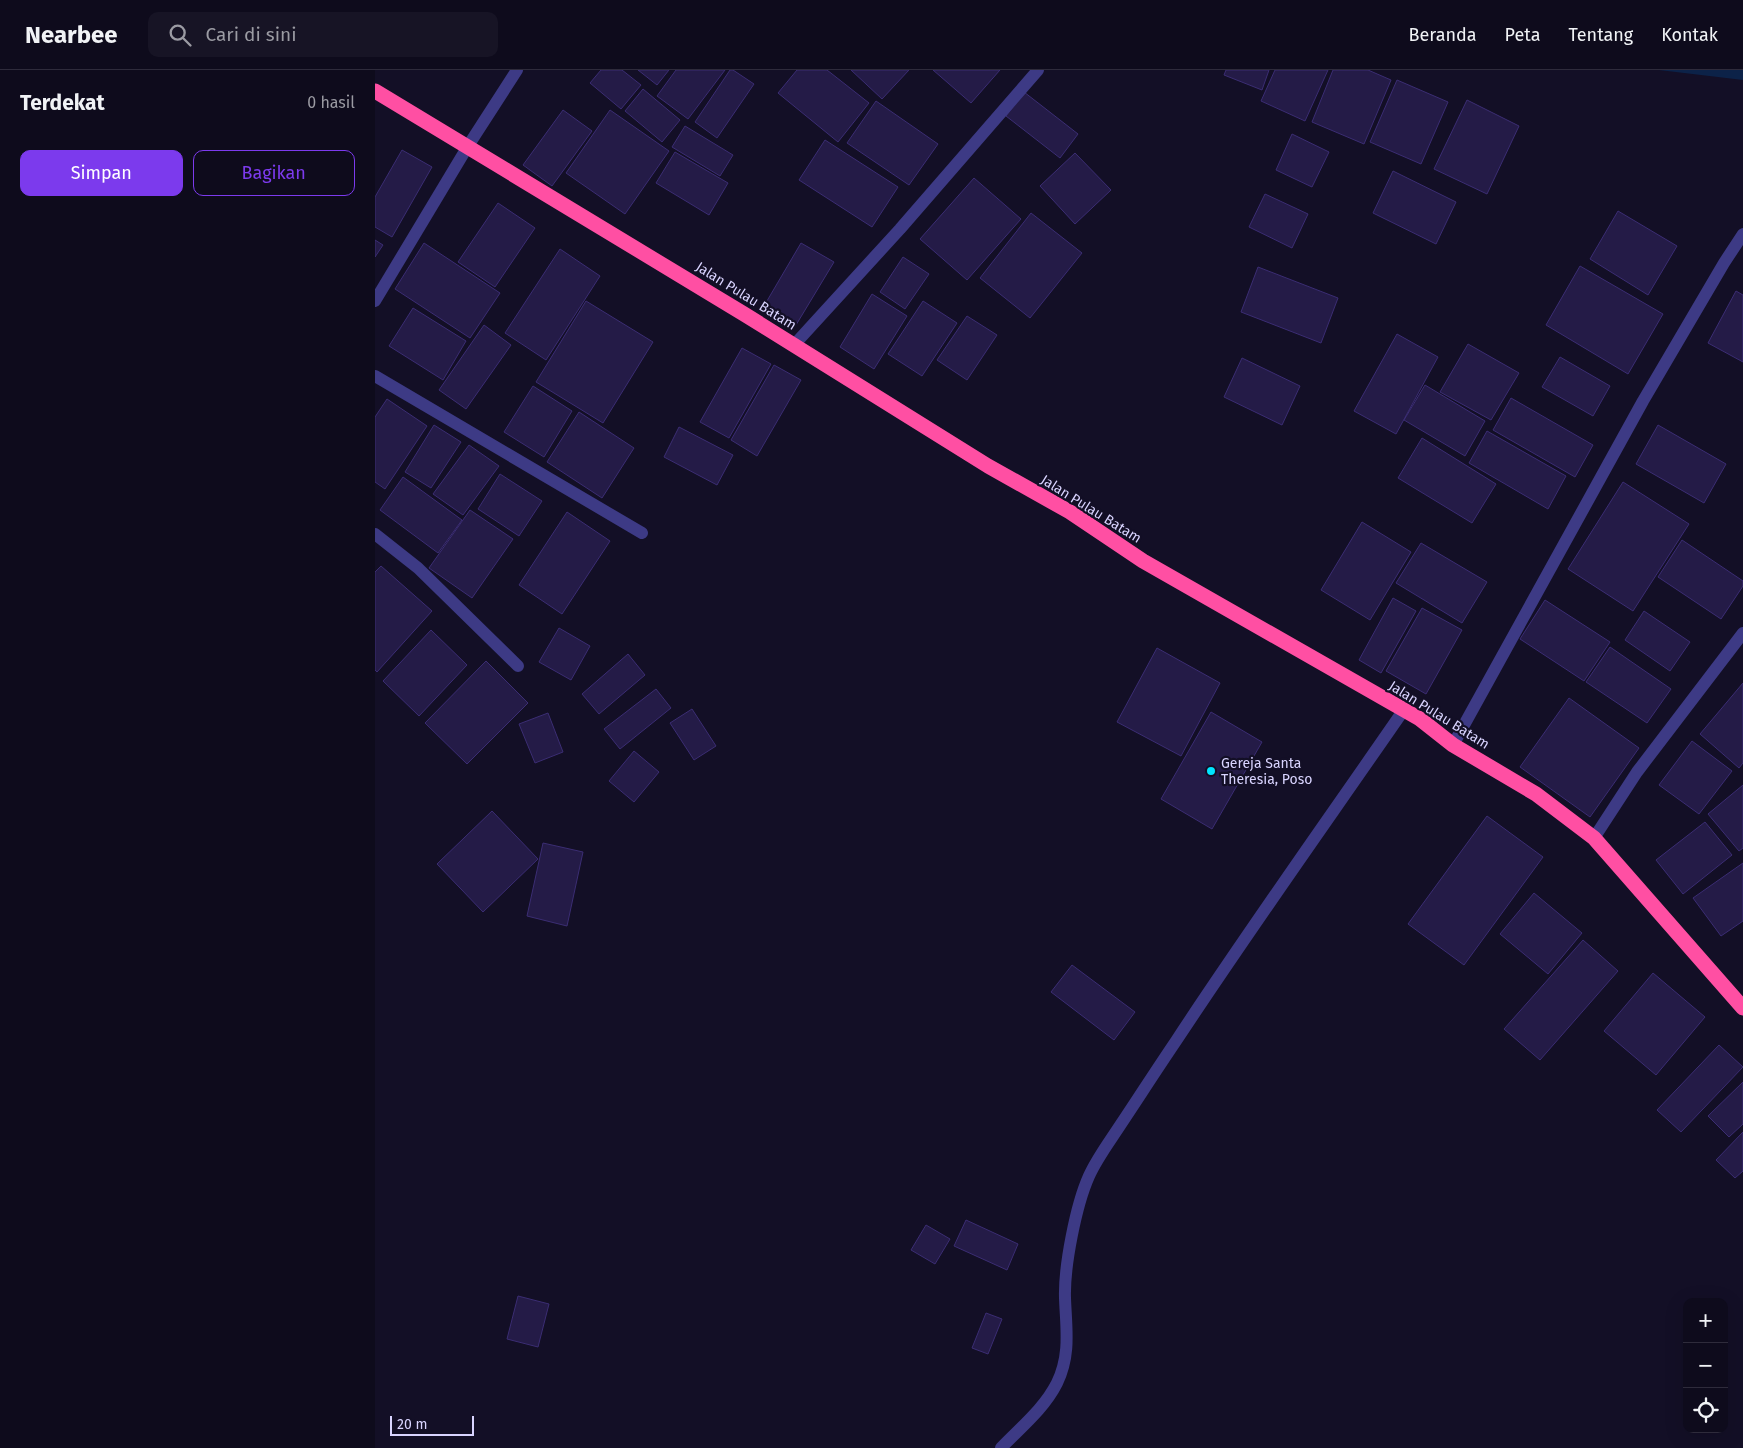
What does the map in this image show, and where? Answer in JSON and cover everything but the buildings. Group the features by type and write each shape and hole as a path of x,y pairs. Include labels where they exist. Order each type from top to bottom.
{"highway":[{"name":"Jalan Pulau Batam","path":"375,91 794,345 988,466 1070,512 1143,561 1420,719 1453,745 1537,794 1595,838 1743,1008"}],"street":[{"path":"375,301 468,146 517,70"},
{"path":"794,345 900,229 1038,70"},
{"path":"1453,745 1643,401 1743,234"},
{"path":"375,376 642,533"},
{"path":"375,534 418,568 518,666"},
{"path":"1595,838 1637,772 1743,633"},
{"path":"1001,1448 1039,1409 1057,1383 1063,1364 1067,1339 1066,1276 1080,1205 1089,1175 1207,994 1403,710"}],"water":[{"path":"1659,70 1743,70 1743,80"}],"place":[{"name":"Gereja Santa Theresia, Poso","path":"1211,771"}]}
